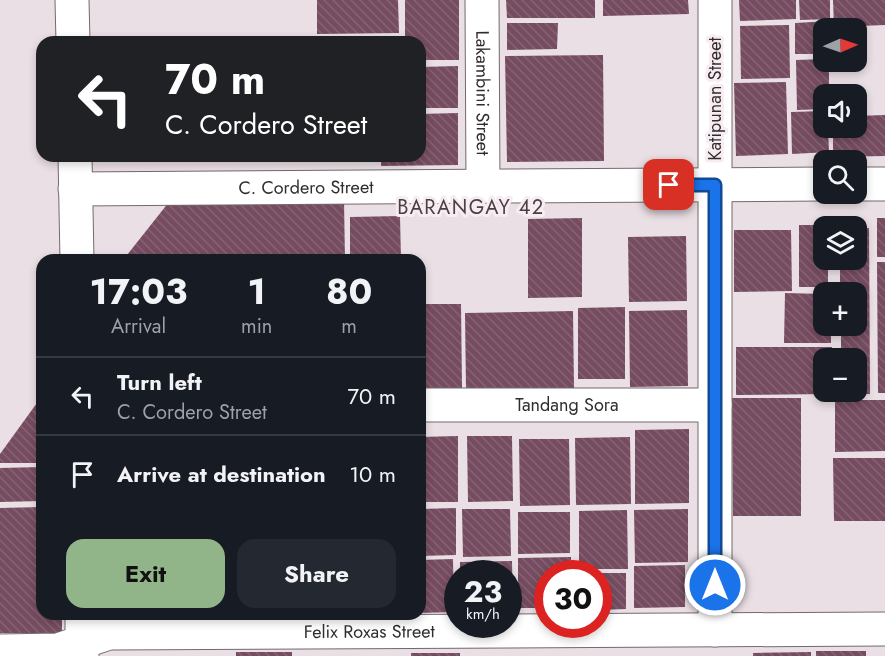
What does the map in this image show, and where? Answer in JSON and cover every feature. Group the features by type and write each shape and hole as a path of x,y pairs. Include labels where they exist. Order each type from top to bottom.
{"street":[{"path":"72,0 73,36"},
{"name":"Lakambini Street","path":"482,0 483,185"},
{"name":"Katipunan Street","path":"715,0 715,630"},
{"path":"75,162 77,254"},
{"name":"C. Cordero Street","path":"75,189 813,184"},
{"path":"867,184 885,184"},
{"name":"Tandang Sora","path":"426,405 715,405"},
{"name":"Felix Roxas Street","path":"0,651 58,650 82,637 109,633 885,629"}],"building":[{"path":"317,0 398,0 399,33 317,34"},
{"path":"405,0 459,0 459,60 426,60 426,36 405,36"},
{"path":"506,0 595,0 595,18 507,18"},
{"path":"603,0 688,0 689,14 603,16"},
{"path":"739,0 796,0 796,19 740,21"},
{"path":"799,0 830,0 830,18 800,20"},
{"path":"833,0 885,0 885,25 867,26 867,18 834,18"},
{"path":"813,22 813,54 795,54 795,23"},
{"path":"507,23 558,23 557,49 507,50"},
{"path":"789,25 790,78 741,79 740,26"},
{"path":"603,55 604,161 507,162 505,56"},
{"path":"813,59 813,72 829,72 829,84 813,84 813,109 797,110 796,60"},
{"path":"458,66 458,108 426,108 426,67"},
{"path":"786,82 788,154 736,156 734,83"},
{"path":"813,111 813,138 828,138 829,150 792,154 791,112"},
{"path":"458,113 458,165 381,166 381,162 426,162 426,114"},
{"path":"885,115 885,156 867,156 867,150 833,150 833,138 867,138 867,116"},
{"path":"344,200 345,254 128,254 169,202"},
{"path":"400,216 401,254 350,254 350,217"},
{"path":"582,218 582,297 528,298 528,219"},
{"path":"877,218 885,218 885,257 877,257"},
{"path":"799,225 813,225 813,270 828,270 828,282 813,282 813,287 799,287"},
{"path":"867,228 869,228 870,394 867,394 867,348 841,348 841,336 867,336 867,282 840,282 840,270 867,270"},
{"path":"734,230 791,230 792,291 734,292"},
{"path":"686,236 687,301 629,302 628,237"},
{"path":"877,262 885,262 885,393 878,393"},
{"path":"785,293 813,294 813,336 831,336 831,343 784,343"},
{"path":"426,304 461,304 462,388 426,388"},
{"path":"625,307 625,379 578,379 578,308"},
{"path":"687,310 688,386 630,387 629,311"},
{"path":"573,311 574,389 466,389 465,313"},
{"path":"736,347 832,347 813,348 813,394 736,395"},
{"path":"732,398 801,398 801,516 733,516"},
{"path":"885,400 885,451 835,452 835,402"},
{"path":"36,404 36,463 0,463 0,454"},
{"path":"689,429 689,503 635,504 635,430"},
{"path":"458,436 458,502 426,502 426,437"},
{"path":"467,436 512,436 513,501 468,502"},
{"path":"630,437 631,504 576,505 575,438"},
{"path":"519,439 569,439 570,505 520,506"},
{"path":"833,458 885,458 885,521 834,521"},
{"path":"36,467 36,501 0,502 0,468"},
{"path":"36,507 36,620 62,620 62,633 0,633 0,508"},
{"path":"456,508 456,555 426,556 426,509"},
{"path":"462,509 510,509 511,556 463,557"},
{"path":"688,509 688,562 635,563 634,510"},
{"path":"627,510 628,569 612,569 612,560 579,560 579,511"},
{"path":"518,512 570,512 570,553 518,554"},
{"path":"571,557 571,560 534,560 534,608 522,608 522,560 518,558"},
{"path":"453,559 444,560 444,612 426,613 426,560"},
{"path":"685,565 685,607 634,608 634,566"},
{"path":"612,573 626,573 626,609 612,610"},
{"path":"816,651 866,651 866,656 816,656"},
{"path":"236,652 292,652 292,656 236,656"},
{"path":"811,652 811,656 753,656 753,653"},
{"path":"411,653 460,653 460,656 411,656"}],"district":[{"name":"BARANGAY 42","path":"471,207"}],"route":[{"path":"669,185 715,185 715,585"}]}
